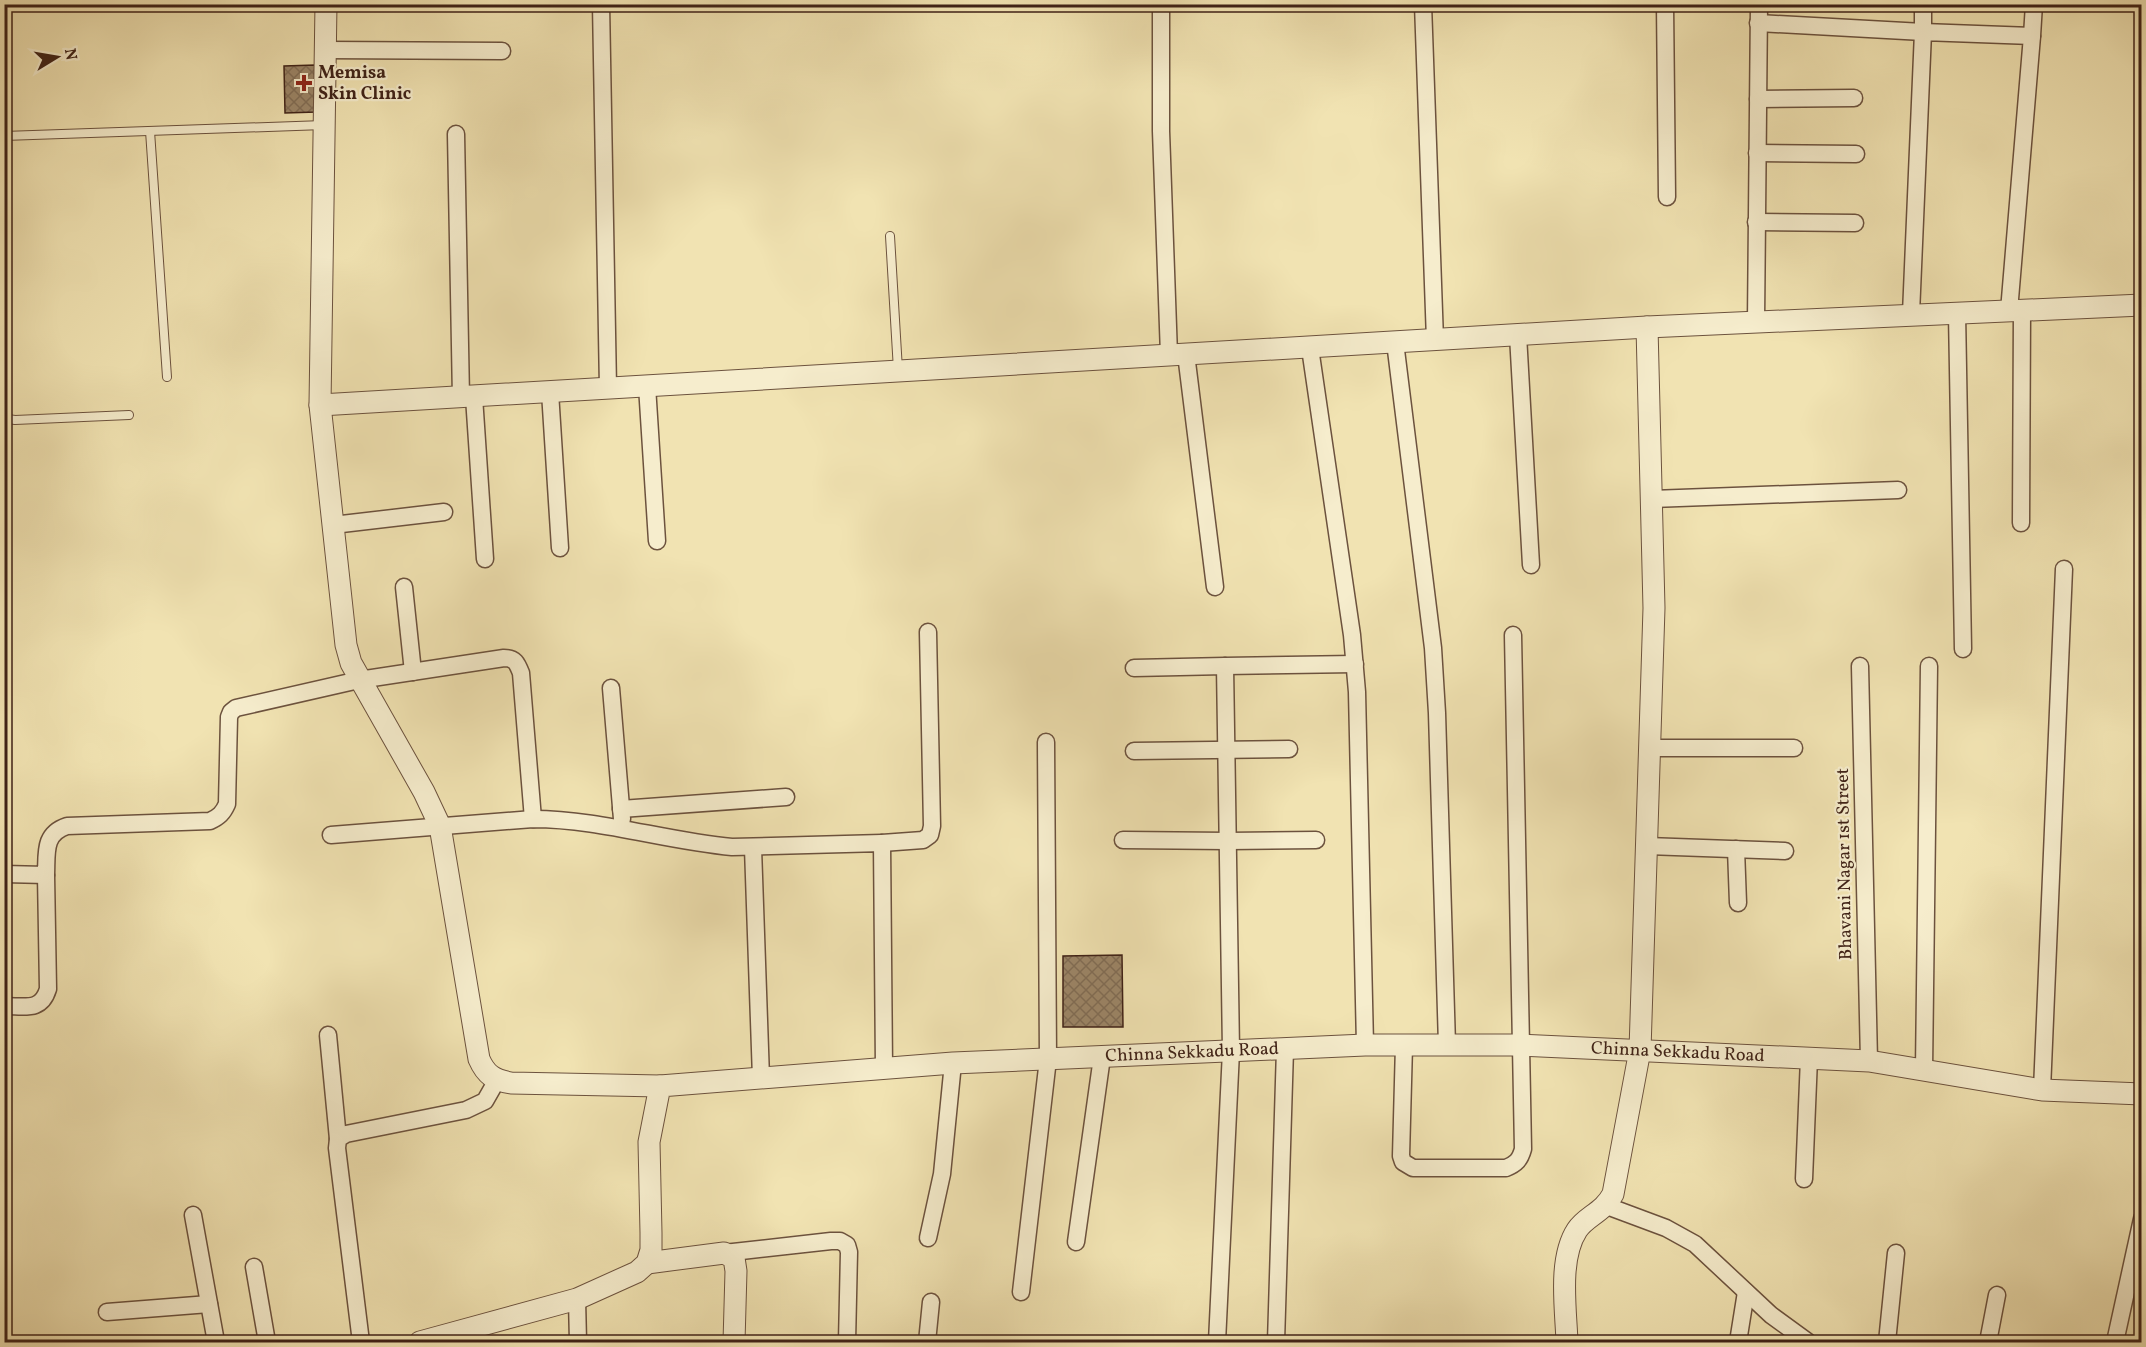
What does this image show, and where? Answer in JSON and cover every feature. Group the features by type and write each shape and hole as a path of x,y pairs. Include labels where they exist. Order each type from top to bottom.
{"street":[{"path":"326,4 320,405 346,645 358,680 424,792 440,826 479,1059 485,1072 497,1080 485,1101 466,1110 346,1134 338,1139"},
{"path":"601,4 608,388"},
{"path":"1161,4 1161,131 1177,355 1215,586"},
{"path":"1423,4 1435,340"},
{"path":"1665,4 1667,197"},
{"path":"1756,322 1759,4"},
{"path":"1911,314 1923,4"},
{"path":"2021,523 2015,311 2034,4"},
{"path":"1758,23 2032,36"},
{"path":"325,50 502,51"},
{"path":"1758,99 1854,98"},
{"path":"456,134 467,397 485,559"},
{"path":"1757,153 1856,154"},
{"path":"1756,222 1855,223"},
{"path":"320,405 1647,327 2142,305"},
{"path":"1957,313 1962,649"},
{"path":"1567,1342 1565,1269 1570,1247 1577,1229 1607,1206 1613,1194 1640,1050 1654,608 1647,327"},
{"path":"1518,335 1531,566"},
{"path":"1395,342 1433,648 1447,1045"},
{"path":"1310,348 1355,664 1365,1045"},
{"path":"646,386 657,541"},
{"path":"550,392 560,548"},
{"path":"1652,499 1898,490"},
{"path":"333,525 444,512"},
{"path":"2042,1090 2064,569"},
{"path":"404,587 413,672"},
{"path":"331,835 533,819 582,822 708,845 753,848 923,840 930,835 932,826 928,632"},
{"path":"1404,1045 1402,1162 1413,1168 1506,1168 1515,1165 1521,1158 1522,1149 1513,635"},
{"path":"4,1006 40,1004 45,999 48,989 46,875 48,844 51,836 57,829 67,826 210,821 218,817 224,812 227,804 228,726 231,712 236,708 358,680 511,658 517,662 521,673 533,819"},
{"path":"1134,668 1355,664"},
{"path":"1217,1342 1232,1051 1225,666"},
{"name":"Bhavani Nagar 1st Street","path":"1860,666 1869,1061"},
{"path":"1924,1070 1929,666"},
{"path":"611,688 623,829"},
{"path":"1021,1292 1048,1059 1046,742"},
{"path":"1651,748 1794,748"},
{"path":"1134,751 1289,749"},
{"path":"621,809 786,797"},
{"path":"1123,840 1316,840"},
{"path":"882,843 884,1068"},
{"path":"1647,846 1785,851"},
{"path":"753,848 761,1078"},
{"path":"1736,849 1738,903"},
{"path":"4,874 46,875"},
{"path":"328,1035 337,1148 361,1342"},
{"name":"Chinna Sekkadu Road","path":"497,1080 511,1083 660,1086 953,1063 1365,1045 1520,1045 1869,1061 2042,1090 2142,1094"},
{"path":"1276,1342 1284,1049"},
{"path":"1076,1242 1102,1057"},
{"path":"1804,1179 1809,1058"},
{"path":"928,1238 942,1174 953,1063"},
{"path":"420,1342 577,1299 637,1272 646,1263 651,1250 649,1142 660,1086"},
{"path":"1607,1206 1683,1235 1788,1329 1808,1342"},
{"path":"193,1215 216,1342"},
{"path":"2115,1342 2142,1220"},
{"path":"646,1263 840,1241 847,1245 849,1252 847,1342"},
{"path":"724,1253 734,1258 736,1271 734,1342"},
{"path":"1887,1342 1896,1253"},
{"path":"254,1267 267,1342"},
{"path":"1738,1342 1746,1292"},
{"path":"1988,1342 1996,1295"},
{"path":"577,1299 578,1342"},
{"path":"927,1342 932,1302"},
{"path":"107,1312 209,1304"}],"lane":[{"path":"4,136 324,125"},
{"path":"150,131 167,377"},
{"path":"890,236 898,371"},
{"path":"4,415 8,419 15,420 129,415"}],"building":[{"path":"315,65 316,112 285,113 284,66"},
{"path":"1122,955 1123,1027 1063,1027 1063,956"}],"place":[{"name":"Memisa Skin Clinic","path":"304,83"}]}
